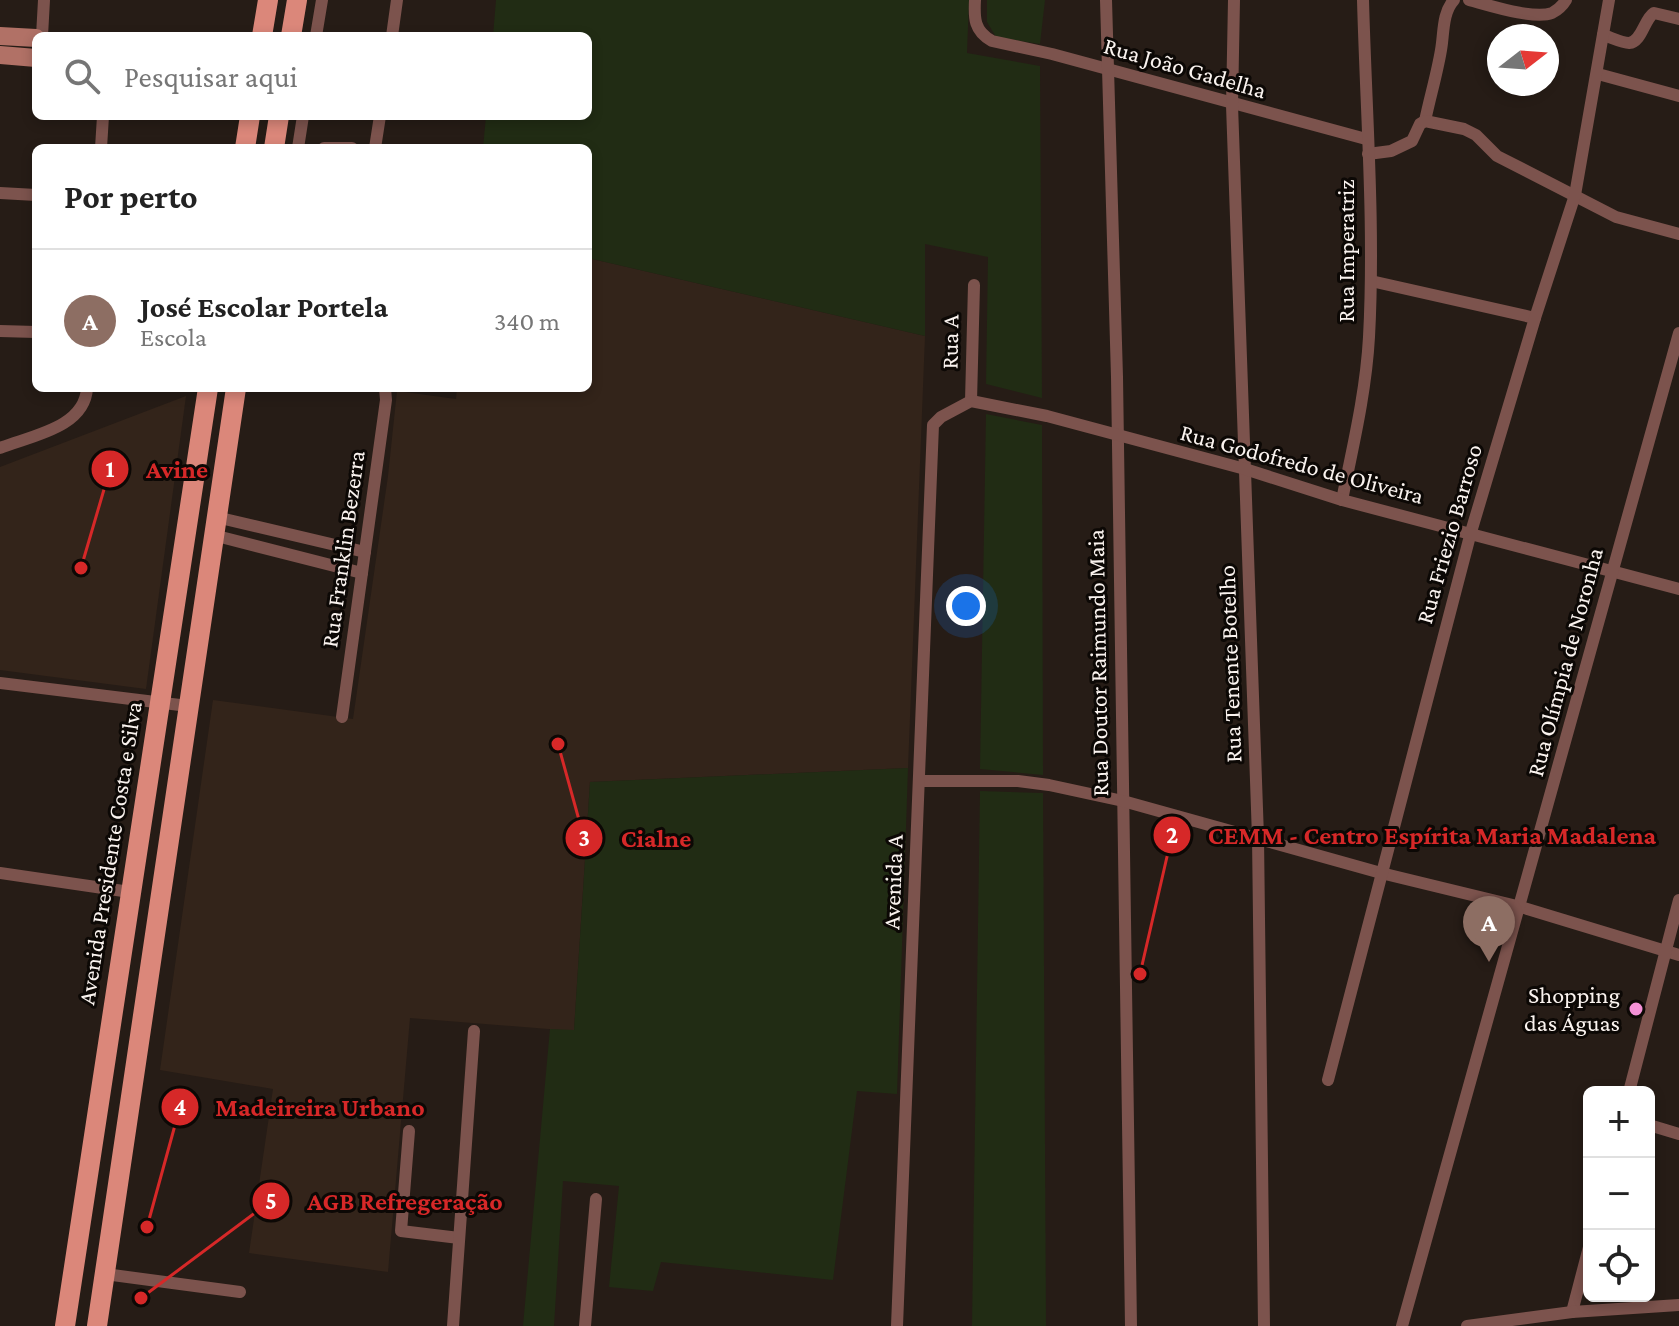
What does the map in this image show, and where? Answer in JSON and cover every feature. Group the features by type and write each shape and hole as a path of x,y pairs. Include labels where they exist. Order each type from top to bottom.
{"main road":[{"path":"263,32 268,0"},
{"path":"292,32 297,0"},
{"path":"246,144 249,120"},
{"path":"275,144 278,120"},
{"name":"Avenida Presidente Costa e Silva","path":"65,1326 207,392"},
{"path":"97,1326 235,392"},
{"path":"107,1041 138,1045"}],"street":[{"path":"42,32 44,0"},
{"path":"317,32 322,0"},
{"path":"393,32 397,0"},
{"name":"Rua João Gadelha","path":"975,0 977,28 992,41 1366,139"},
{"name":"Rua Doutor Raimundo Maia","path":"1106,0 1117,436 1131,1326"},
{"name":"Rua Tenente Botelho","path":"1234,0 1232,105 1258,837 1264,1326"},
{"name":"Rua Imperatriz","path":"1342,500 1366,372 1371,281 1363,0"},
{"path":"1425,121 1441,51 1445,17 1454,0"},
{"path":"1469,0 1542,14 1550,14 1566,0"},
{"name":"Rua Friezio Barroso","path":"1328,1080 1471,532 1575,195 1609,0"},
{"path":"1603,35 1629,43 1635,40 1648,17 1654,13 1679,19"},
{"path":"0,36 32,38"},
{"path":"0,55 32,58"},
{"path":"1598,74 1679,96"},
{"path":"101,144 103,120"},
{"path":"299,144 302,120"},
{"path":"376,144 379,120"},
{"path":"1368,154 1391,151 1412,141 1420,124 1425,121 1447,124 1476,135 1497,156 1616,217 1679,234"},
{"path":"0,193 32,195"},
{"path":"1371,281 1535,318"},
{"name":"Rua A","path":"971,401 974,285"},
{"path":"0,331 32,332"},
{"name":"Rua Olímpia de Noronha","path":"1402,1326 1679,333"},
{"path":"0,448 60,426 76,414 87,392"},
{"name":"Rua Franklin Bezerra","path":"342,717 385,392"},
{"name":"Rua Godofredo de Oliveira","path":"971,401 1047,416 1245,469 1342,500 1679,589"},
{"name":"Avenida A","path":"897,1326 933,425 941,417 971,401"},
{"path":"215,526 365,552"},
{"path":"215,526 362,573"},
{"path":"0,683 188,706"},
{"path":"919,781 1018,781 1123,801 1381,873 1521,907 1672,953"},
{"path":"0,873 130,892"},
{"path":"1631,1086 1672,953 1679,900"},
{"path":"453,1326 474,1031"},
{"path":"1655,1127 1679,1134"},
{"path":"409,1131 401,1231 459,1238"},
{"path":"585,1326 596,1199"},
{"path":"1572,1312 1583,1270"},
{"path":"105,1274 240,1292"},
{"path":"1467,1326 1572,1312 1679,1305"}],"shaded area":[{"path":"592,259 925,336 908,768 590,782 574,1031 410,1018 388,1272 249,1253 273,1089 160,1070 213,700 353,719 397,392 456,399 457,392 592,392"},
{"path":"186,396 146,689 0,670 0,467"}],"green space":[{"path":"496,0 969,0 967,53 1040,66 1042,398 986,384 988,257 925,244 925,336 592,259 592,144 483,144 486,120 592,120 592,32 493,32"},
{"path":"987,0 1045,0 1040,44 996,37 987,22"},
{"path":"986,414 1042,425 1043,775 980,769"},
{"path":"908,768 897,1094 857,1091 833,1280 661,1262 653,1291 609,1287 619,1186 563,1181 554,1326 523,1326 550,1029 574,1030 590,782"},
{"path":"980,791 1043,793 1046,1326 972,1326"}],"place":[{"name":"Avine","path":"81,568"},
{"name":"Cialne","path":"558,744"},
{"name":"José Escolar Portela","path":"1489,962"},
{"name":"CEMM - Centro Espírita Maria Madalena","path":"1140,974"},
{"name":"Shopping das Águas","path":"1636,1009"},
{"name":"Madeireira Urbano","path":"147,1227"},
{"name":"AGB Refregeração","path":"141,1298"}]}
